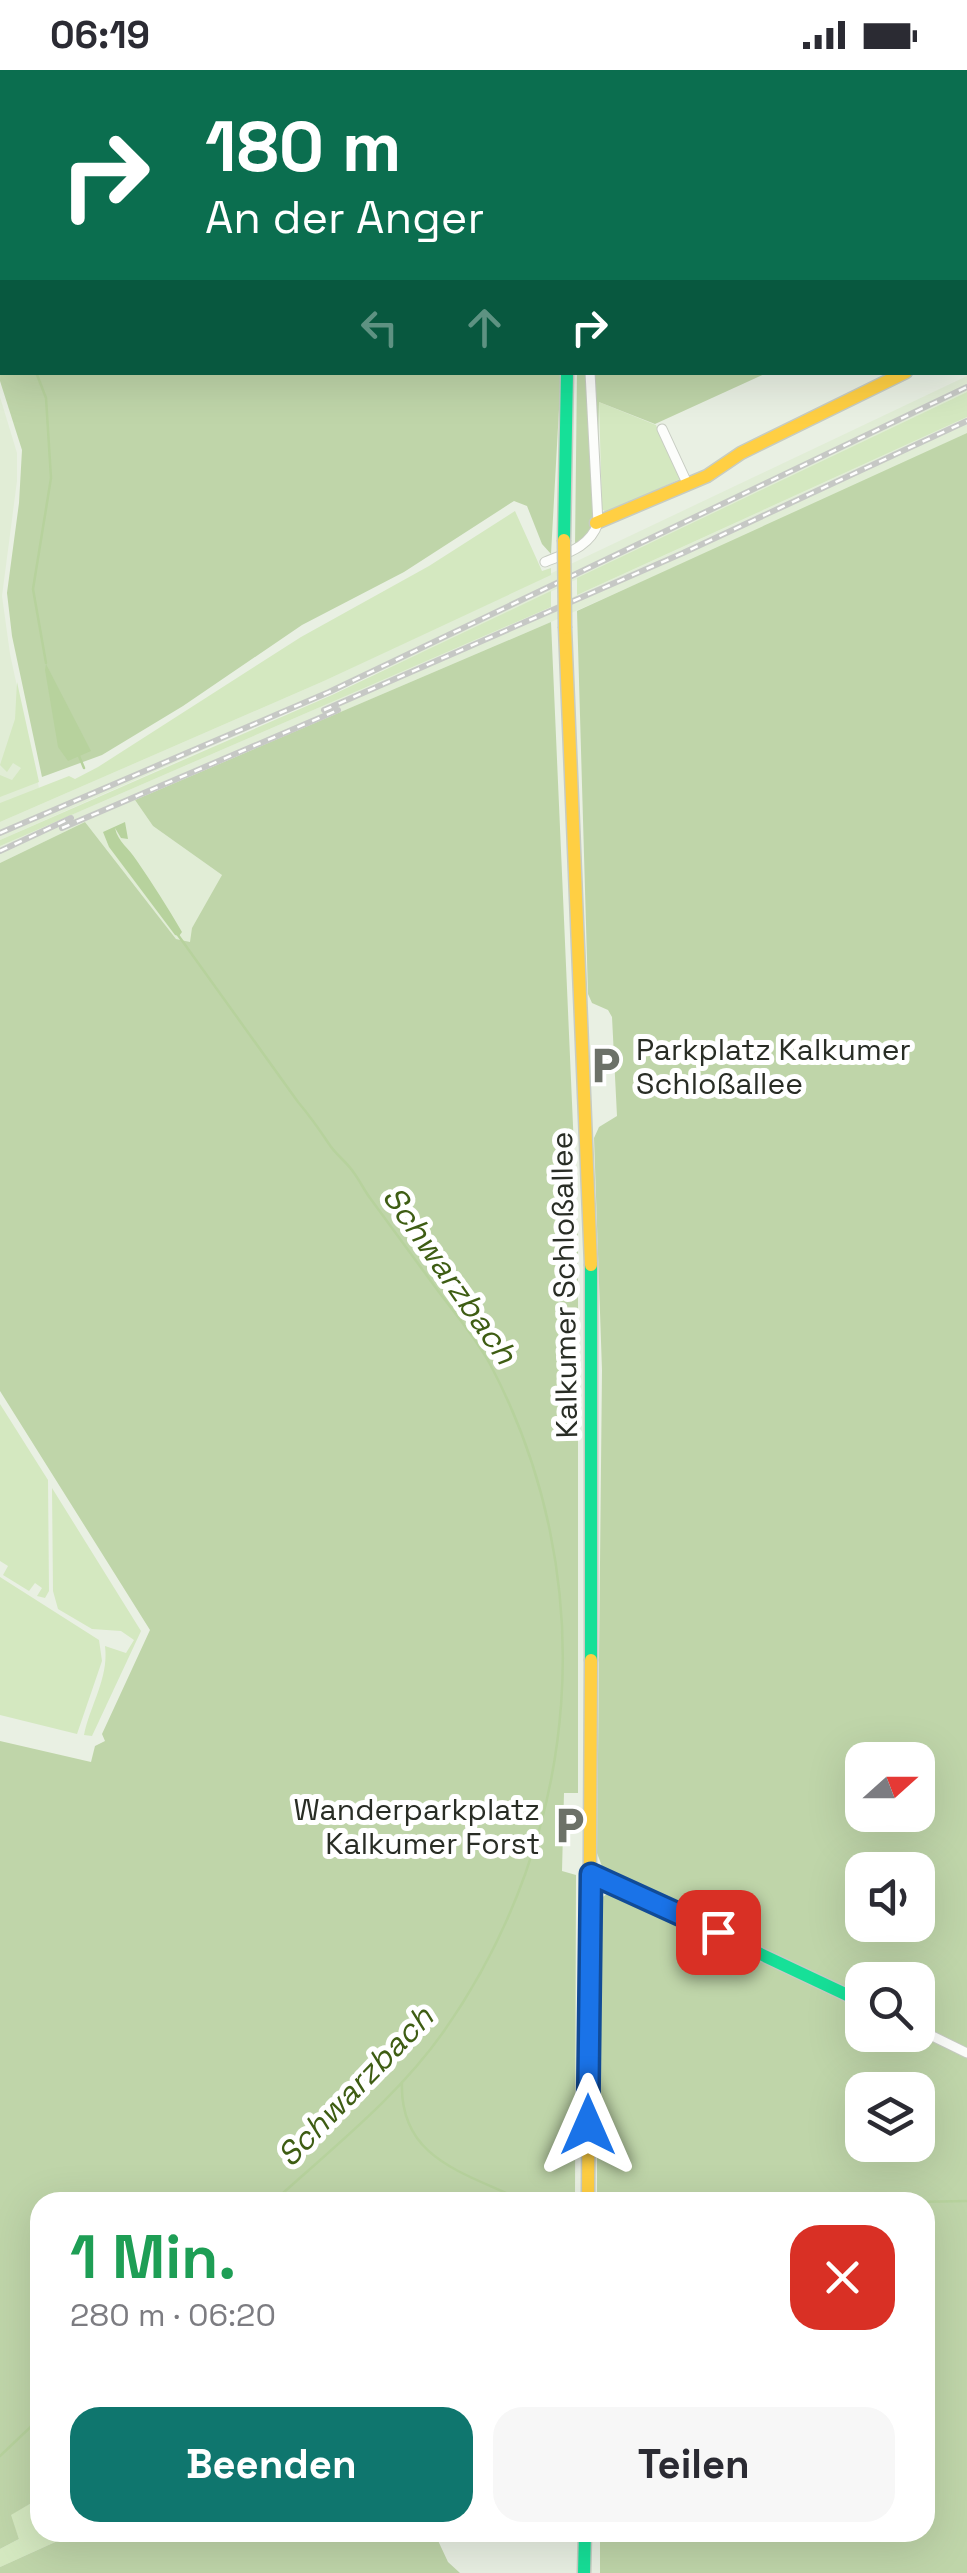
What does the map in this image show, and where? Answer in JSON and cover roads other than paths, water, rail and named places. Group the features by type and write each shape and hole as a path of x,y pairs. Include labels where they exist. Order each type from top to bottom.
{"main road":[{"name":"Kalkumer Schloßallee","path":"567,375 565,628 593,1274 588,2192"},
{"path":"597,523 706,476 741,453 900,375"},
{"path":"591,1874 845,1994"},
{"path":"584,2573 585,2542"}],"street":[{"path":"544,562 579,548 594,536 597,523 590,375"},
{"path":"662,429 687,483"},
{"path":"935,2037 967,2053"}],"waterway":[{"name":"Schwarzbach","path":"37,375 46,398 51,478 33,589 46,663"},
{"name":"Schwarzbach","path":"79,756 84,768"},
{"name":"Schwarzbach","path":"178,935 490,1364 526,1446 550,1531 561,1617 561,1704 549,1790 525,1874 490,1955 426,2055 363,2121 284,2192"},
{"path":"402,2082 404,2109 412,2130 425,2147 460,2172 503,2192"},
{"path":"935,2202 967,2201"},
{"name":"Schwarzbach","path":"0,2456 30,2428"}],"railway":[{"path":"0,833 329,692 967,387"},
{"path":"324,710 683,553 967,421"},
{"path":"62,828 338,710"},
{"path":"0,851 71,818"}],"place":[{"name":"Parkplatz Kalkumer Schloßallee","path":"606,1066"},
{"name":"Wanderparkplatz Kalkumer Forst","path":"570,1826"}]}
